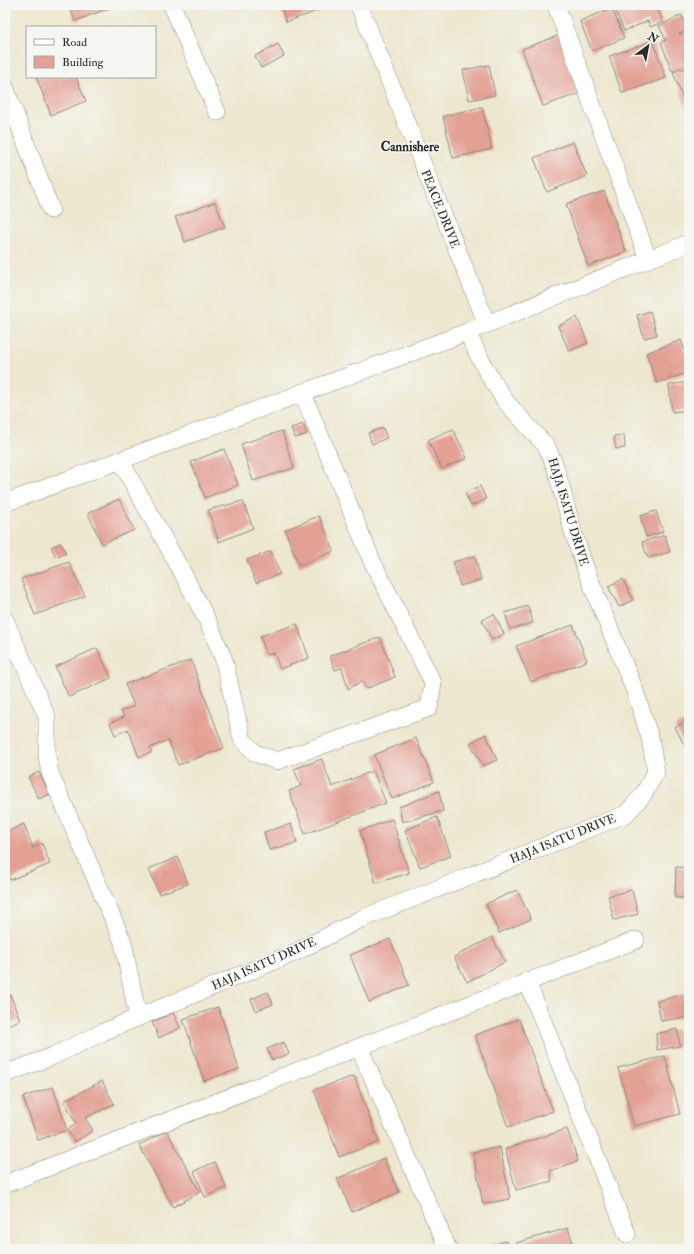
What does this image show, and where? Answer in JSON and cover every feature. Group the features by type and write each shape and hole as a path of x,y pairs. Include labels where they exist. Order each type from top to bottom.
{"street":[{"path":"172,5 217,112"},
{"name":"PEACE DRIVE","path":"358,5 486,324"},
{"path":"556,5 648,259"},
{"path":"5,87 51,210"},
{"path":"5,503 467,332 689,243"},
{"name":"HAJA ISATU DRIVE","path":"5,1074 53,1056 103,1032 296,952 361,919 626,814 644,795 656,772 650,738 637,698 587,572 574,535 556,469 547,447 506,402 487,372 467,332"},
{"path":"120,460 207,620 224,660 242,740 255,753 277,761 429,708 432,683 372,561 302,392"},
{"path":"5,620 47,717 47,756 50,773 123,942 138,1018"},
{"path":"5,1184 636,940"},
{"path":"527,981 627,1234"},
{"path":"359,1046 448,1249"}],"building":[{"path":"69,5 117,5 75,21"},
{"path":"280,5 323,5 325,8 286,22"},
{"path":"618,5 656,5 663,22 650,27 648,21 624,31 614,7"},
{"path":"612,8 624,38 592,51 580,21"},
{"path":"681,15 689,28 679,34 680,35 688,31 689,33 689,64 672,71 661,42 666,40 659,26"},
{"path":"560,35 581,93 543,106 522,49"},
{"path":"653,41 666,78 622,93 609,56"},
{"path":"278,44 284,56 261,68 255,56"},
{"path":"489,65 495,95 469,100 463,70"},
{"path":"689,67 689,109 687,110 673,72"},
{"path":"36,78 76,78 86,101 51,115"},
{"path":"482,107 492,149 453,158 443,116"},
{"path":"573,142 587,176 547,192 534,158"},
{"path":"604,191 626,252 588,266 566,204"},
{"path":"215,202 225,227 185,242 175,217"},
{"path":"650,311 657,335 644,338 637,315"},
{"path":"577,317 588,343 569,351 558,326"},
{"path":"681,340 689,362 689,372 657,383 646,353"},
{"path":"689,382 689,410 672,412 669,385"},
{"path":"303,424 307,434 295,438 291,428"},
{"path":"383,428 387,438 372,444 368,433"},
{"path":"453,429 467,458 442,469 428,440"},
{"path":"282,431 294,468 253,481 241,444"},
{"path":"624,435 625,448 616,449 614,436"},
{"path":"224,449 238,485 205,498 191,462"},
{"path":"480,486 486,499 471,506 465,493"},
{"path":"119,499 134,530 102,544 88,513"},
{"path":"243,501 253,528 219,542 208,510"},
{"path":"656,511 663,532 646,537 640,516"},
{"path":"319,516 334,551 299,566 285,530"},
{"path":"665,535 670,552 648,558 642,542"},
{"path":"61,543 66,553 56,557 51,547"},
{"path":"271,551 280,574 256,583 247,560"},
{"path":"475,556 481,580 460,586 453,562"},
{"path":"69,562 85,596 35,615 21,579"},
{"path":"623,579 633,600 619,607 608,586"},
{"path":"528,606 533,623 510,629 505,613"},
{"path":"494,614 504,634 492,640 482,620"},
{"path":"297,624 309,658 280,669 274,653 267,655 260,636"},
{"path":"573,625 587,661 531,682 516,646"},
{"path":"380,637 395,677 366,689 362,681 348,689 342,668 335,670 330,656"},
{"path":"97,648 111,678 69,697 55,667"},
{"path":"191,660 224,748 178,765 168,740 150,748 152,752 139,757 128,729 115,735 110,723 124,717 121,711 134,706 125,684"},
{"path":"689,719 689,754 675,727"},
{"path":"486,734 497,760 483,766 470,743"},
{"path":"416,738 434,782 392,799 374,755"},
{"path":"322,759 332,787 373,771 386,803 305,834 289,791 301,786 294,769"},
{"path":"39,772 50,794 39,799 28,777"},
{"path":"439,791 443,811 402,822 399,807"},
{"path":"437,817 451,856 420,867 405,830"},
{"path":"392,819 409,873 376,883 360,831"},
{"path":"24,824 33,848 42,843 50,864 10,880 5,865 5,833"},
{"path":"291,824 297,843 269,850 264,832"},
{"path":"178,857 188,884 159,894 149,869"},
{"path":"676,867 689,868 689,898 675,898"},
{"path":"517,890 531,919 499,933 486,904"},
{"path":"632,890 638,914 614,920 608,896"},
{"path":"492,937 505,962 467,982 454,957"},
{"path":"390,939 409,985 369,1002 350,955"},
{"path":"268,992 273,1004 256,1011 251,999"},
{"path":"10,994 20,1020 5,1026 5,996"},
{"path":"685,994 689,1007 689,1017 661,1021 657,1001"},
{"path":"218,1007 239,1069 204,1081 183,1019"},
{"path":"173,1013 180,1028 159,1038 152,1022"},
{"path":"519,1019 553,1111 508,1127 475,1035"},
{"path":"677,1029 680,1046 657,1050 656,1034"},
{"path":"284,1042 289,1054 272,1060 267,1049"},
{"path":"665,1056 680,1114 634,1126 618,1068"},
{"path":"354,1076 379,1142 339,1157 314,1090"},
{"path":"102,1081 114,1104 85,1118 93,1130 75,1142 67,1130 76,1124 64,1101"},
{"path":"53,1087 67,1130 38,1140 23,1097"},
{"path":"567,1129 578,1161 550,1171 552,1181 516,1190 505,1149"},
{"path":"167,1131 200,1192 173,1207 139,1145"},
{"path":"500,1147 510,1199 483,1204 473,1152"},
{"path":"384,1158 399,1192 352,1212 337,1179"},
{"path":"215,1162 226,1188 205,1197 194,1171"},
{"path":"568,1228 575,1249 518,1249 516,1243"},
{"path":"506,1241 508,1249 478,1249"}],"district":[{"name":"Cannishere","path":"410,147"}]}
